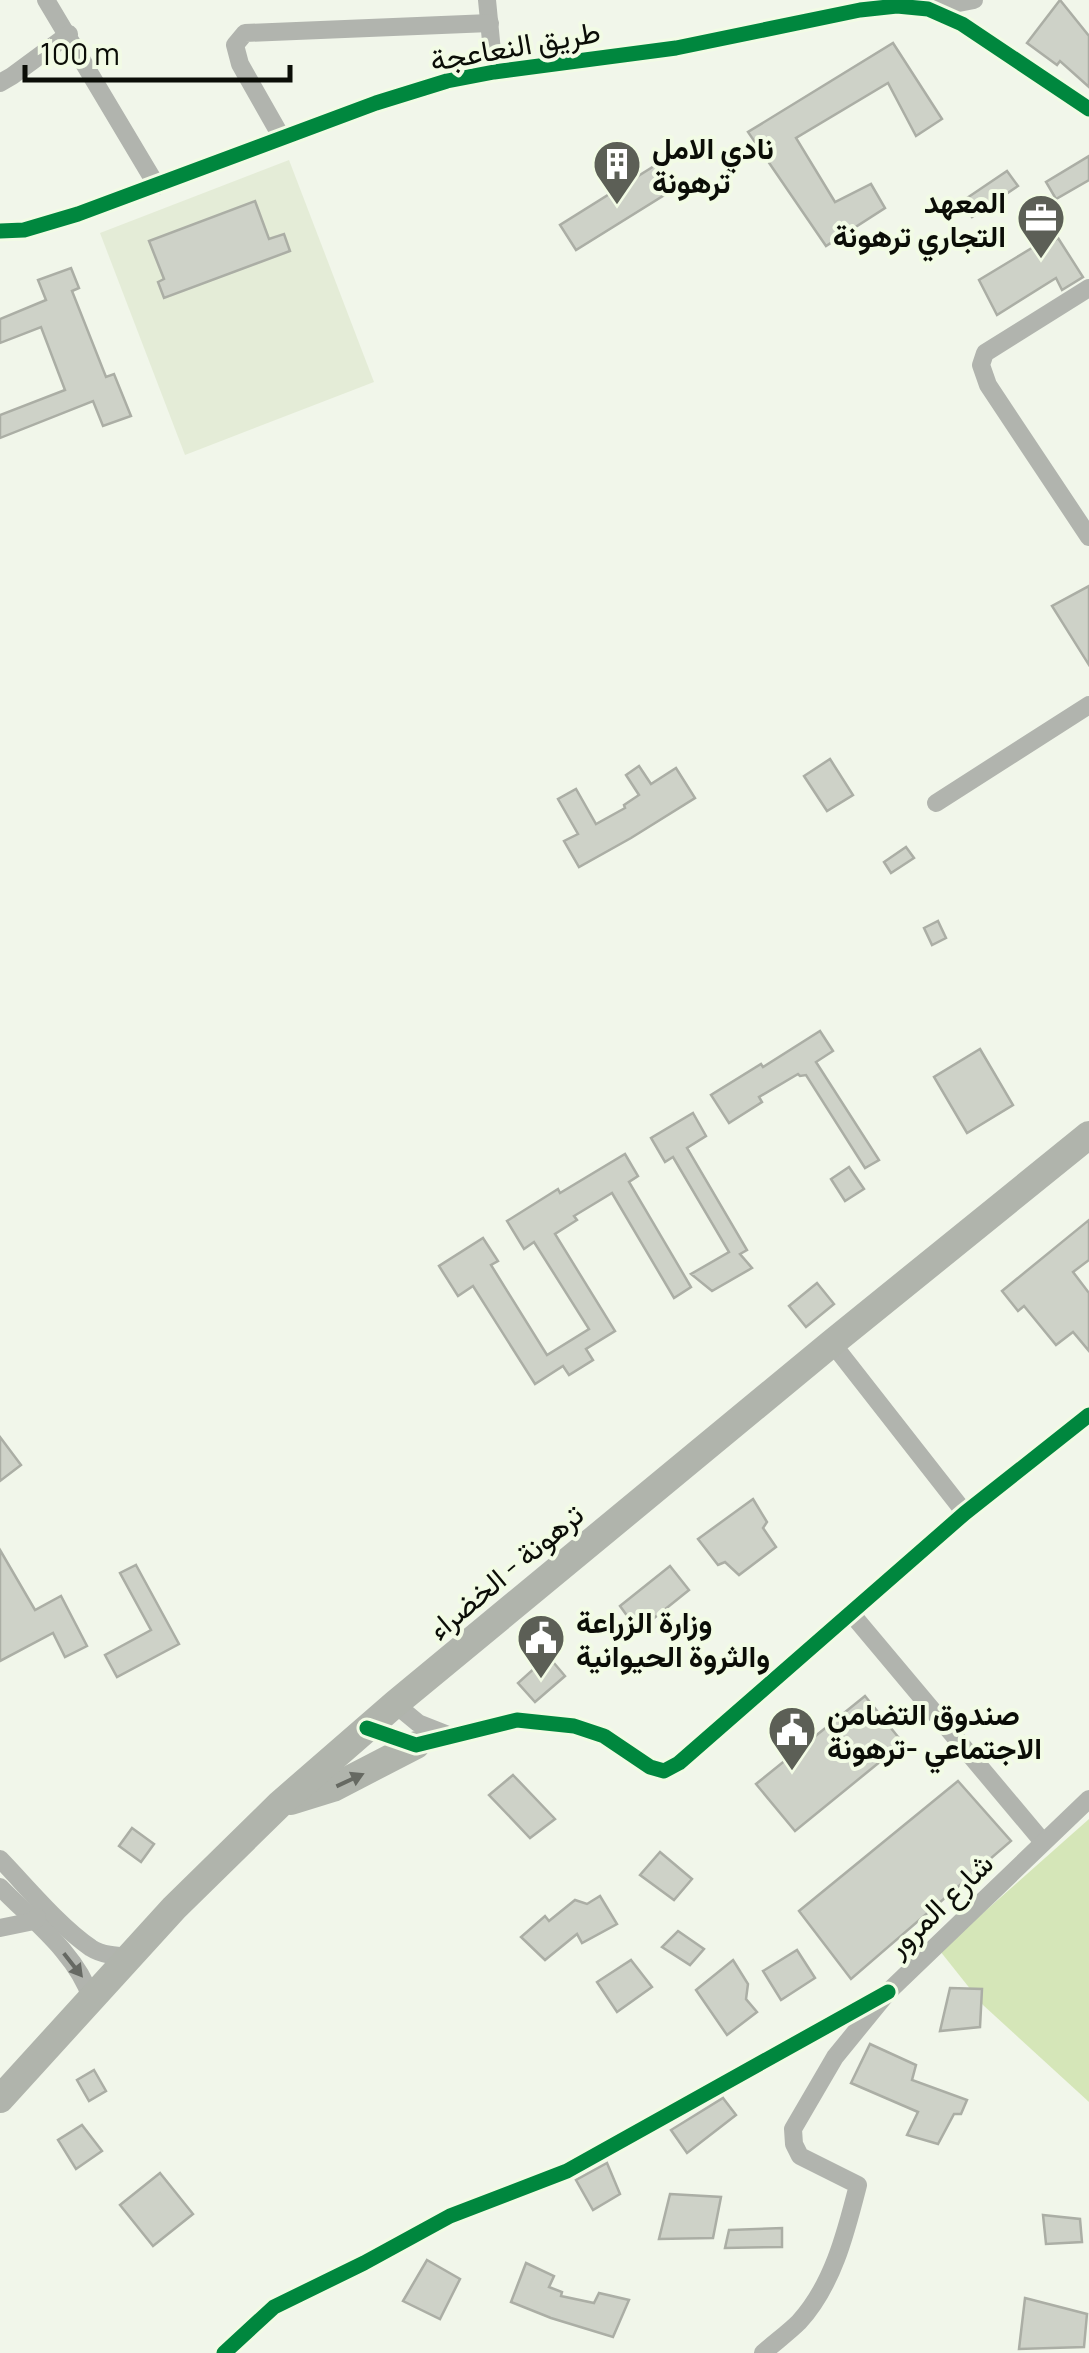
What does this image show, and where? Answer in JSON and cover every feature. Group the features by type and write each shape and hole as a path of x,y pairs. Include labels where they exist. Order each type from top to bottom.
{"highway":[{"name":"ترهونة - الخضراء","path":"0,2100 174,1908 280,1804 832,1342 1084,1145"},
{"path":"280,1804 334,1788 416,1745"}],"street":[{"path":"46,0 158,186"},
{"path":"487,0 494,72"},
{"path":"928,8 974,0"},
{"name":"طريق النعاعجة","path":"0,232 24,230 78,214 376,103 447,81 676,48 858,5 928,8 962,24 1089,109"},
{"path":"282,138 240,64 235,45 244,33 490,23"},
{"path":"0,83 69,34"},
{"path":"1089,288 985,353 981,365 988,384 1089,537"},
{"path":"936,802 1089,705"},
{"path":"832,1342 965,1513"},
{"path":"367,1728 416,1745 517,1720 574,1726 604,1736 650,1767 664,1770 679,1763 965,1513 1089,1415"},
{"path":"850,1612 1043,1842"},
{"path":"395,1704 418,1723 451,1736"},
{"name":"شارع المرور","path":"762,2353 799,2322 814,2302 838,2251 858,2186 800,2156 793,2128 835,2057 888,1992 1089,1800"},
{"path":"0,1859 76,1966 91,1998"},
{"path":"0,1887 93,1949 110,1956 128,1957"},
{"path":"0,1928 40,1915"},
{"path":"224,2353 274,2307 450,2216 566,2170 888,1992"}],"shaded area":[{"path":"289,160 374,382 185,455 100,233"}],"green space":[{"path":"1089,1819 1089,2102 983,2005 940,1951"}],"building":[{"path":"1060,0 1089,36 1089,87 1060,61 1057,65 1027,43"},
{"path":"893,43 942,119 916,136 888,83 796,138 835,202 871,184 885,208 826,246 748,132"},
{"name":"المعهد التجاري ترهونة","path":"1089,156 1089,180 1056,199 1046,182"},
{"name":"نادي الامل ترهونة","path":"659,163 674,189 576,250 560,225"},
{"path":"1007,171 1018,186 972,217 961,202"},
{"path":"255,201 269,239 284,234 290,251 164,298 158,282 164,279 149,241"},
{"name":"المعهد التجاري ترهونة","path":"1058,238 1083,277 1062,290 1056,278 997,315 979,280 1045,240 1050,244"},
{"path":"71,268 79,288 72,291 106,377 114,374 131,416 103,426 93,401 0,438 0,415 65,390 41,327 0,343 0,319 46,300 38,280"},
{"path":"1089,586 1089,665 1052,606"},
{"path":"830,759 853,795 827,811 804,776"},
{"path":"639,766 651,784 676,768 695,798 579,867 564,841 578,834 558,799 576,789 596,824 639,795 626,775"},
{"path":"906,847 914,858 891,873 884,862"},
{"path":"938,921 946,938 932,945 924,928"},
{"path":"820,1031 833,1051 816,1062 879,1160 865,1168 806,1075 798,1074 759,1097 762,1102 729,1123 711,1095"},
{"path":"980,1049 1013,1105 967,1133 934,1077"},
{"path":"693,1113 706,1136 687,1148 747,1250 740,1254 752,1268 712,1291 691,1274 729,1252 673,1157 665,1162 651,1138"},
{"path":"625,1154 638,1176 629,1182 691,1287 674,1298 612,1193 574,1216 577,1220 555,1234 615,1331 586,1349 593,1360 569,1375 563,1366 535,1384 473,1286 458,1296 439,1266 483,1238 498,1261 491,1265 547,1355 589,1329 534,1242 524,1249 507,1221"},
{"path":"849,1167 864,1189 845,1201 831,1179"},
{"path":"1089,1220 1089,1260 1073,1272 1089,1293 1089,1351 1073,1332 1056,1345 1024,1306 1018,1311 1002,1291"},
{"path":"817,1283 834,1304 806,1327 789,1306"},
{"path":"0,1437 21,1465 0,1481"},
{"path":"753,1499 767,1522 763,1528 776,1547 739,1575 725,1562 718,1565 698,1539"},
{"path":"0,1550 35,1610 61,1596 87,1646 65,1657 53,1633 0,1661"},
{"path":"136,1565 179,1644 117,1677 105,1655 151,1630 120,1573"},
{"path":"670,1566 689,1590 638,1631 620,1606"},
{"name":"وزارة الزراعة والثروة الحيوانية","path":"548,1656 565,1676 535,1702 518,1683"},
{"path":"865,1696 903,1743 795,1831 756,1784"},
{"path":"513,1775 555,1819 530,1838 489,1795"},
{"path":"958,1781 1011,1841 851,1979 799,1911"},
{"path":"132,1828 154,1844 141,1862 119,1846"},
{"path":"660,1852 692,1879 674,1900 640,1875"},
{"path":"600,1896 617,1924 582,1943 577,1934 545,1960 521,1937 545,1916 549,1921 575,1900 587,1904"},
{"path":"678,1931 704,1949 690,1965 662,1947"},
{"path":"797,1950 815,1978 781,2000 763,1971"},
{"path":"631,1960 652,1987 617,2012 597,1982"},
{"path":"733,1960 748,1984 746,1999 757,2012 727,2035 696,1990"},
{"path":"950,1988 982,1989 980,2027 940,2031"},
{"path":"870,2044 916,2065 912,2080 967,2100 961,2114 954,2114 938,2144 907,2135 918,2112 851,2083"},
{"path":"94,2070 106,2091 89,2101 77,2080"},
{"path":"723,2098 736,2115 687,2153 671,2130"},
{"path":"82,2125 102,2151 76,2169 58,2140"},
{"path":"607,2163 620,2194 593,2210 576,2180"},
{"path":"160,2173 193,2214 153,2246 120,2205"},
{"path":"670,2194 721,2197 713,2238 659,2239"},
{"path":"1043,2215 1080,2219 1082,2242 1046,2244"},
{"path":"782,2228 782,2247 725,2248 729,2230"},
{"path":"427,2260 460,2279 440,2319 403,2301"},
{"path":"526,2263 554,2276 549,2287 562,2292 561,2296 594,2303 599,2293 629,2300 613,2337 511,2302"},
{"path":"1025,2298 1087,2314 1084,2347 1019,2349"}],"cycle path":[{"path":"0,231 24,230 78,214 376,103 447,81 676,48 860,10 897,6 928,9 962,24 1089,109"},
{"path":"367,1728 416,1745 517,1720 574,1726 604,1736 650,1767 664,1771 679,1763 965,1513 1089,1415"},
{"path":"224,2353 274,2307 450,2216 567,2171 888,1992"}],"place":[{"name":"نادي الامل ترهونة","path":"617,206"},
{"name":"المعهد التجاري ترهونة","path":"1041,260"},
{"name":"وزارة الزراعة والثروة الحيوانية","path":"541,1680"},
{"name":"صندوق التضامن الاجتماعي -ترهونة","path":"792,1772"}]}
